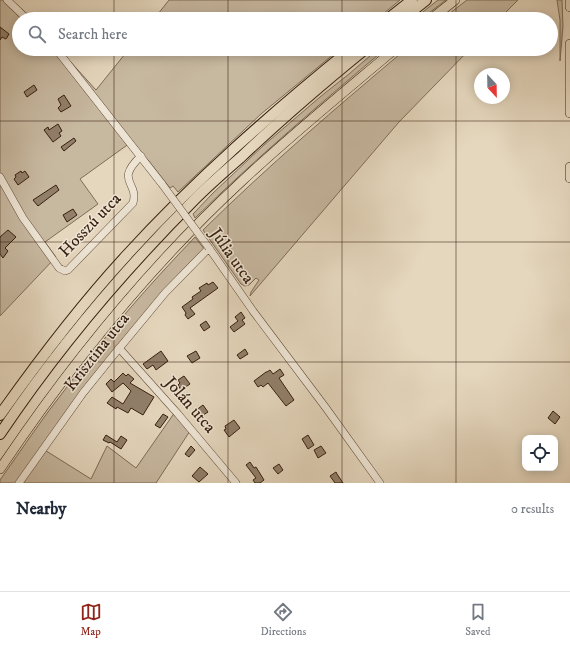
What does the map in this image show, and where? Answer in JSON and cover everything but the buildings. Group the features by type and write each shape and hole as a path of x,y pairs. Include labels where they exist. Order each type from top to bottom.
{"highway":[{"path":"397,12 412,0"},
{"path":"411,12 426,0"},
{"path":"0,415 36,364 135,246 190,189 246,137 342,56"},
{"path":"0,434 74,333 159,236 196,198 274,126 357,56"}],"main road":[{"path":"440,12 455,0"},
{"path":"570,0 570,7"},
{"path":"570,44 570,113"},
{"path":"0,469 89,346 115,314 169,254 242,181 387,56"},
{"path":"570,167 570,178"}],"street":[{"path":"7,0 20,12"},
{"name":"Júlia utca","path":"61,56 162,184 209,248 253,312 317,395 380,483"},
{"name":"Hosszú utca","path":"0,177 23,218 59,268 66,271 133,203 134,195 128,174 132,165 141,156"},
{"name":"Krisztina utca","path":"19,483 84,393 119,348 173,284 209,248"},
{"name":"Jolán utca","path":"119,348 178,414 236,483"}],"shaded area":[{"path":"0,0 11,0 25,12 12,12 12,56 65,56 96,90 123,56 331,56 261,114 178,192 173,186 170,188 148,160 130,143 80,179 98,204 45,242 56,257 0,316"},
{"path":"169,0 400,0 385,12 160,12"},
{"path":"438,0 446,0 430,12 423,12"},
{"path":"467,0 518,0 506,12 451,12"},
{"path":"557,0 562,0 563,26 560,61 560,20"},
{"path":"370,56 377,56 264,153 195,218 193,214 264,145"},
{"path":"398,56 463,56 399,122 250,296 259,280 256,278 249,285 245,286 241,284 203,230 252,183"},
{"path":"195,237 205,250 177,280 43,449 91,479 107,446 136,468 175,412 190,431 156,483 0,483 0,480 41,421 97,348 161,273"}]}
